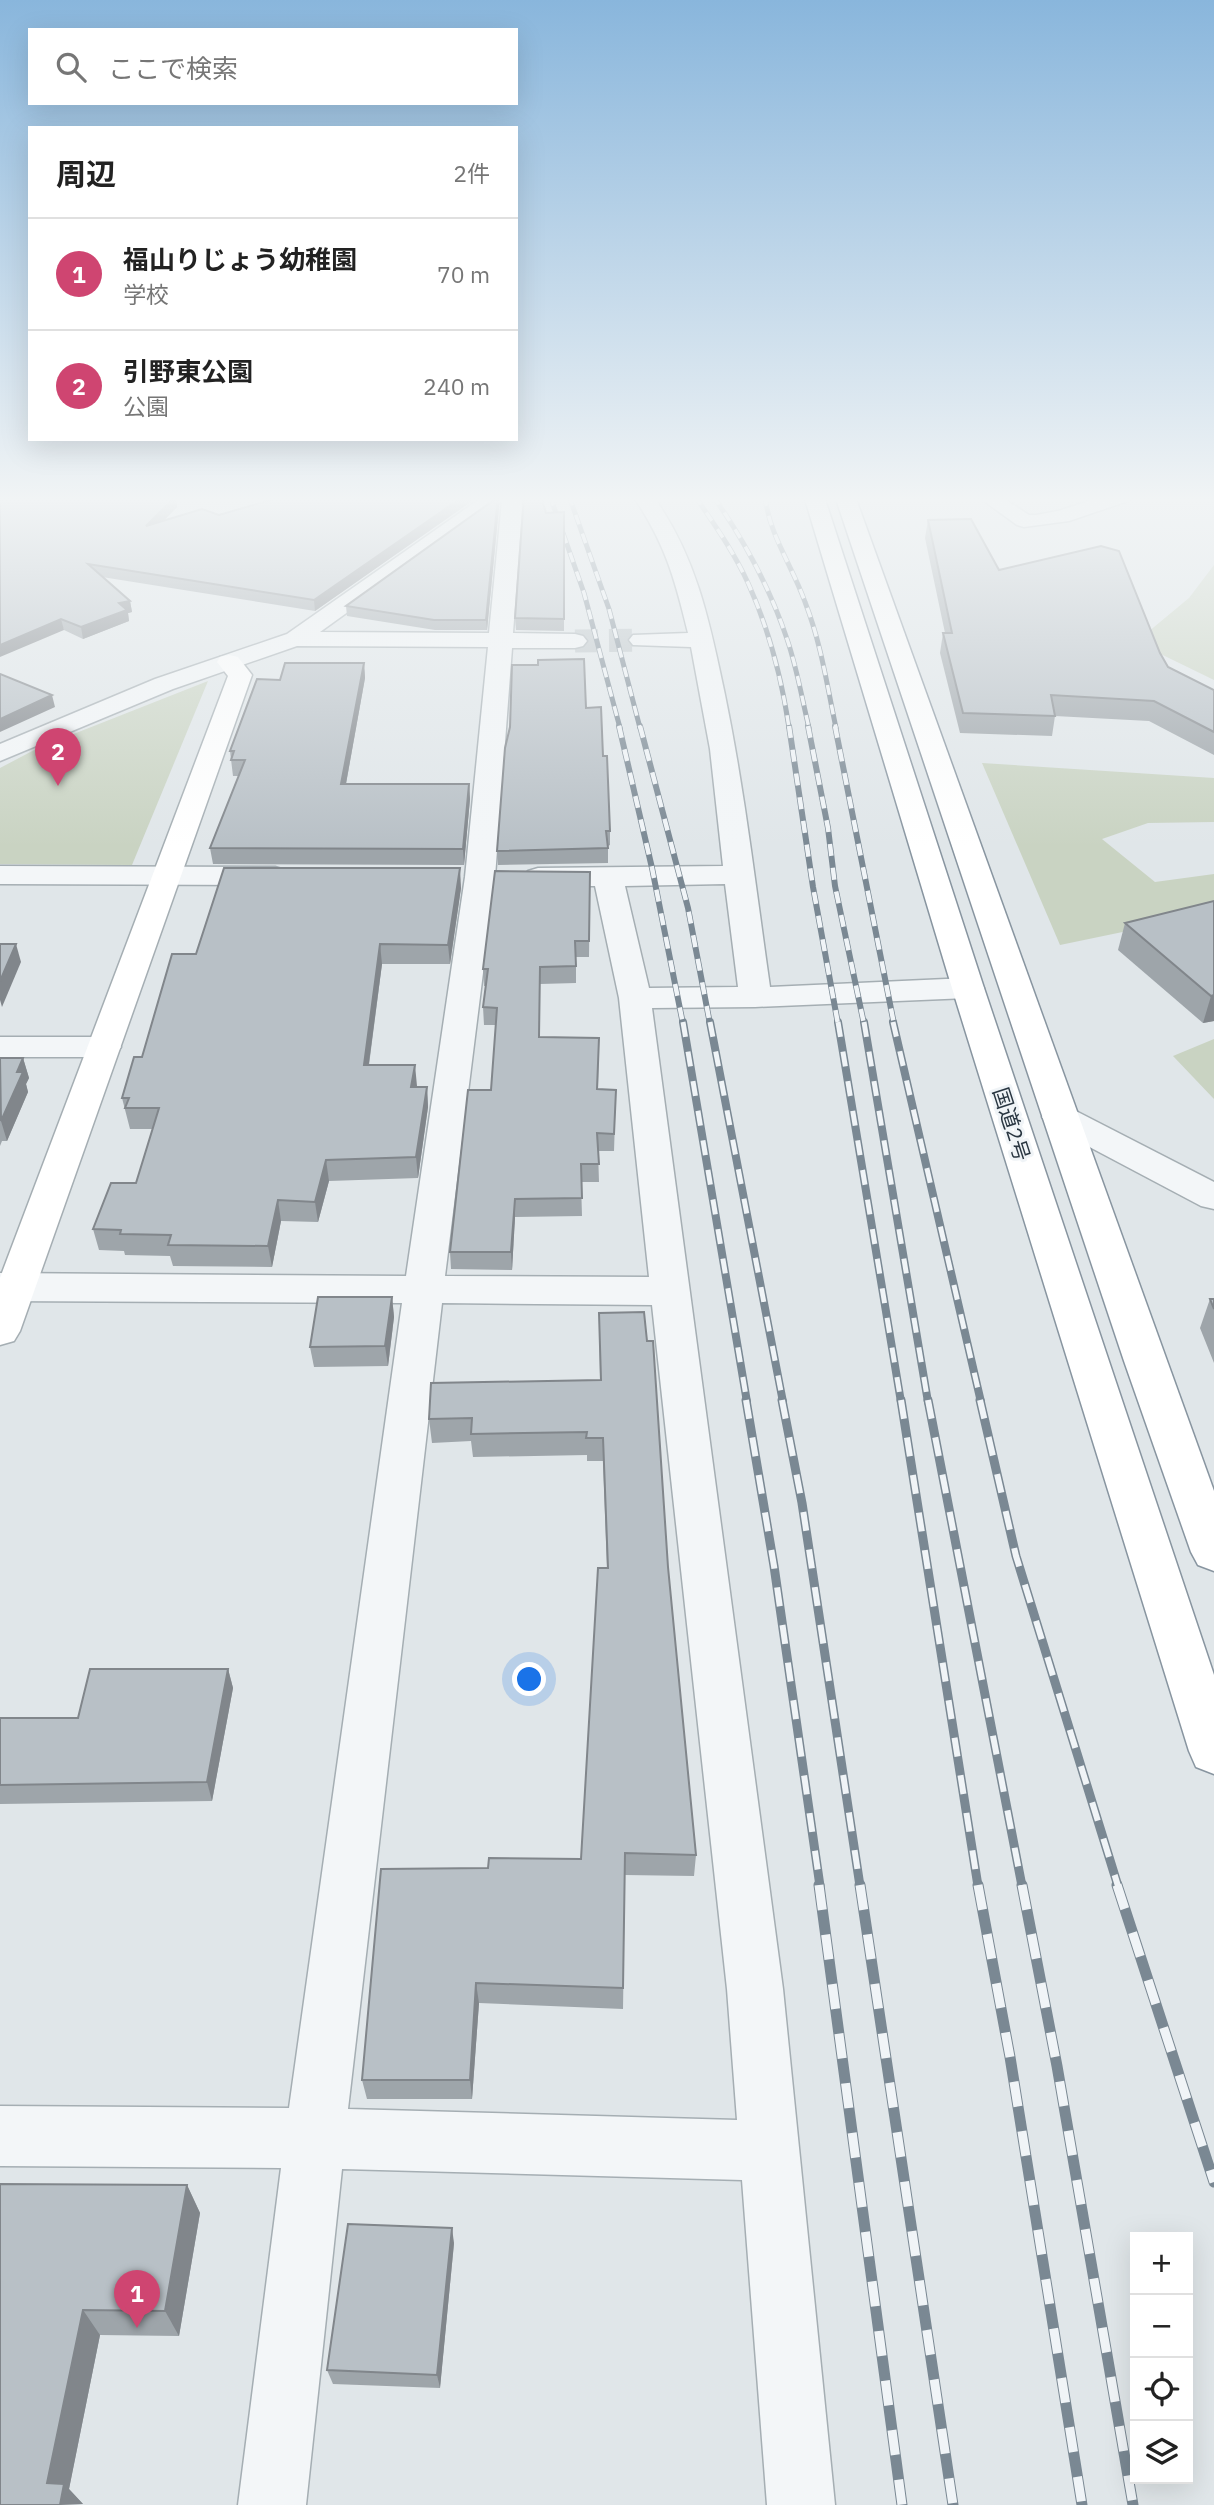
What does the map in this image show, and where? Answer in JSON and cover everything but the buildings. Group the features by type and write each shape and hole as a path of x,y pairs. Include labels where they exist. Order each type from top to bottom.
{"main road":[{"name":"国道2号","path":"851,613 968,988 1214,1751"},
{"path":"885,613 1214,1552"},
{"path":"0,1331 9,1287 104,1047 240,675 229,662"}],"street":[{"path":"0,754 164,684 295,639 332,613"},
{"path":"272,2505 315,2138 424,1289 467,877 503,613"},
{"path":"695,613 723,749 755,997"},
{"path":"295,639 575,641"},
{"path":"641,640 702,640"},
{"path":"0,875 302,876"},
{"path":"467,877 739,875"},
{"path":"608,877 635,998 668,1291 755,1989 801,2505"},
{"path":"635,998 755,997 968,988"},
{"path":"0,1047 104,1047"},
{"path":"1060,1117 1214,1197"},
{"path":"9,1287 668,1291"},
{"path":"0,2136 315,2138 768,2151"}],"green space":[{"path":"1171,613 1214,613 1214,680 1136,642"},
{"path":"208,681 132,865 0,864 0,768 38,748"},
{"path":"982,763 1214,778 1214,822 1148,823 1102,839 1155,882 1214,874 1214,913 1060,945"},
{"path":"1214,1039 1214,1099 1173,1056"}],"tunnel":[{"path":"575,641 641,640"}],"railway":[{"path":"589,613 620,728"},
{"path":"610,613 640,728"},
{"path":"760,613 773,654 789,728"},
{"path":"777,613 791,650 809,728"},
{"path":"809,613 836,728"},
{"path":"619,726 652,868 683,1024"},
{"path":"640,726 688,908 710,1024"},
{"path":"789,726 813,887 838,1024"},
{"path":"808,726 828,828 835,886 864,1024"},
{"path":"835,726 894,1024"},
{"path":"683,1022 747,1402"},
{"path":"710,1022 783,1402"},
{"path":"838,1022 901,1402"},
{"path":"864,1022 928,1402"},
{"path":"893,1022 981,1402"},
{"path":"746,1400 774,1566 820,1886"},
{"path":"782,1400 802,1503 860,1886"},
{"path":"901,1400 978,1886"},
{"path":"928,1400 1022,1886"},
{"path":"980,1400 1016,1556 1118,1886"},
{"path":"819,1885 902,2505"},
{"path":"860,1885 953,2505"},
{"path":"978,1885 1010,2057 1082,2505"},
{"path":"1022,1885 1057,2066 1133,2505"},
{"path":"1117,1885 1214,2182"}],"place":[{"name":"引野東公園","path":"58,786"},
{"name":"福山りじょう幼稚園","path":"137,2328"}]}
